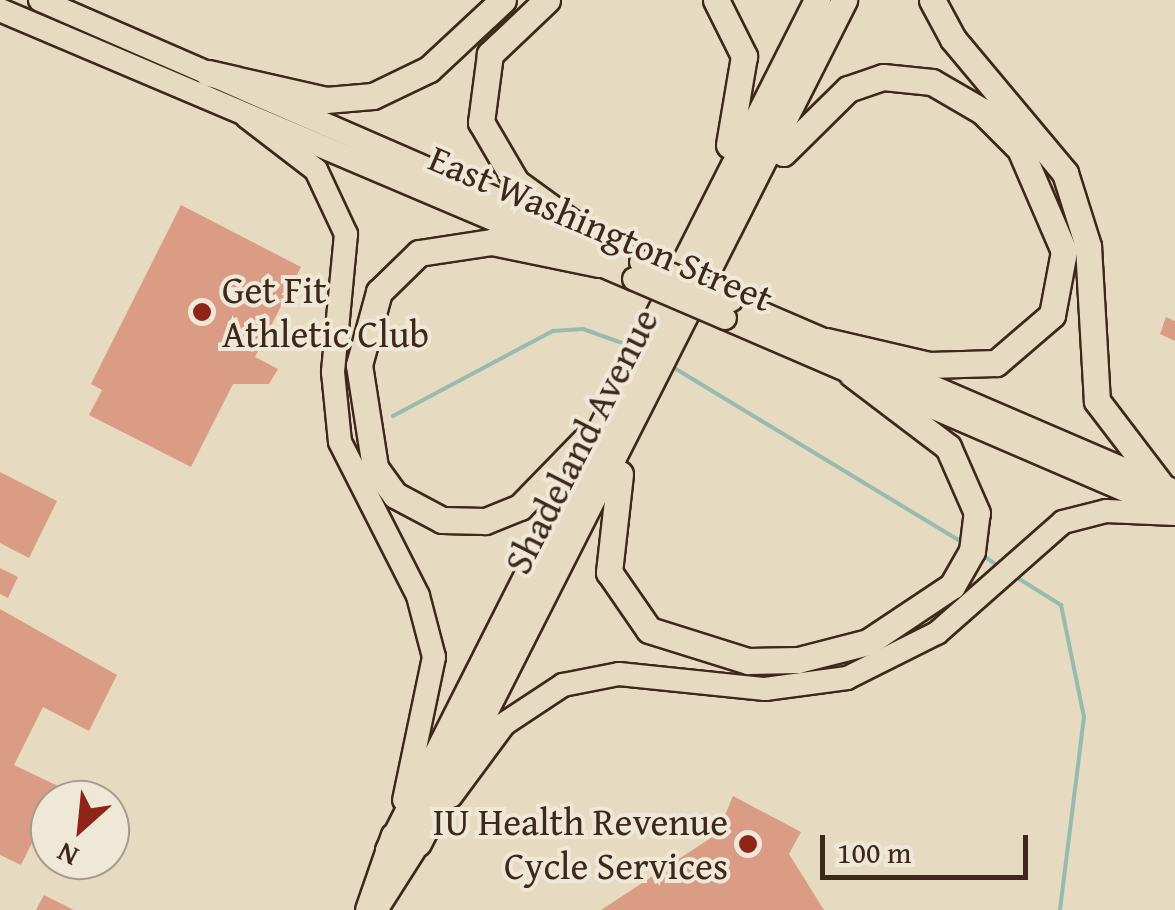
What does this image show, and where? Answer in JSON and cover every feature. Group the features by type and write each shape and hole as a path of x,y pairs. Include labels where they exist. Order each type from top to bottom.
{"highway":[{"path":"208,73 326,100 373,96 429,69 503,0"},
{"path":"547,0 490,54 480,122 516,182 602,255"},
{"path":"702,224 745,65 716,0"},
{"name":"Shadeland Avenue","path":"418,843 627,408 702,224 817,0"},
{"name":"Shadeland Avenue","path":"388,850 627,408 734,222 844,0"},
{"path":"932,0 953,39 1065,174 1088,246 1096,401 1168,488"},
{"path":"734,222 804,123 865,82 904,76 951,89 1020,148 1050,203 1064,257 1060,298 1036,337 1002,360 963,367 826,341"},
{"path":"602,255 492,242 418,253 376,297 359,397 383,480 418,512 460,523 520,507 627,408"},
{"path":"627,408 606,546 630,613 662,638 713,656 816,657 882,636 935,602 965,568 977,526 973,489 952,452 852,374"}],"main road":[{"name":"East Washington Street","path":"40,0 637,271 728,309 826,341 1168,488"},
{"name":"East Washington Street","path":"0,10 247,117 602,255"},
{"path":"247,117 304,158 340,210 348,259 333,372 340,442 432,638 430,708 388,850"},
{"name":"East Washington Street","path":"728,309 852,374 1175,513"},
{"path":"418,843 500,729 557,688 619,674 766,688 847,678 938,633 1063,522 1106,511 1175,513"},
{"name":"Shadeland Avenue","path":"376,910 418,843"},
{"name":"Shadeland Avenue","path":"367,910 388,850"}],"building":[{"name":"Get Fit Athletic Club","path":"181,205 301,267 255,357 278,369 269,384 233,384 191,467 89,415 102,390 91,384"},
{"path":"1166,317 1175,321 1175,341 1160,334"},
{"path":"0,472 57,501 29,558 0,543"},
{"path":"0,568 18,577 8,598 0,594"},
{"path":"0,609 117,675 89,731 43,707 14,765 45,780 30,780 30,847 21,865 0,855"},
{"name":"IU Health Revenue Cycle Services","path":"733,796 801,832 789,854 824,910 601,910 717,834"},
{"path":"44,895 74,910 36,910"}],"waterway":[{"path":"393,416 553,331 583,329 628,345"},
{"path":"676,369 962,542"},
{"path":"981,554 997,565"},
{"path":"1013,575 1061,605 1084,717 1060,910"}],"place":[{"name":"Get Fit Athletic Club","path":"202,312"},
{"name":"IU Health Revenue Cycle Services","path":"748,844"}]}
